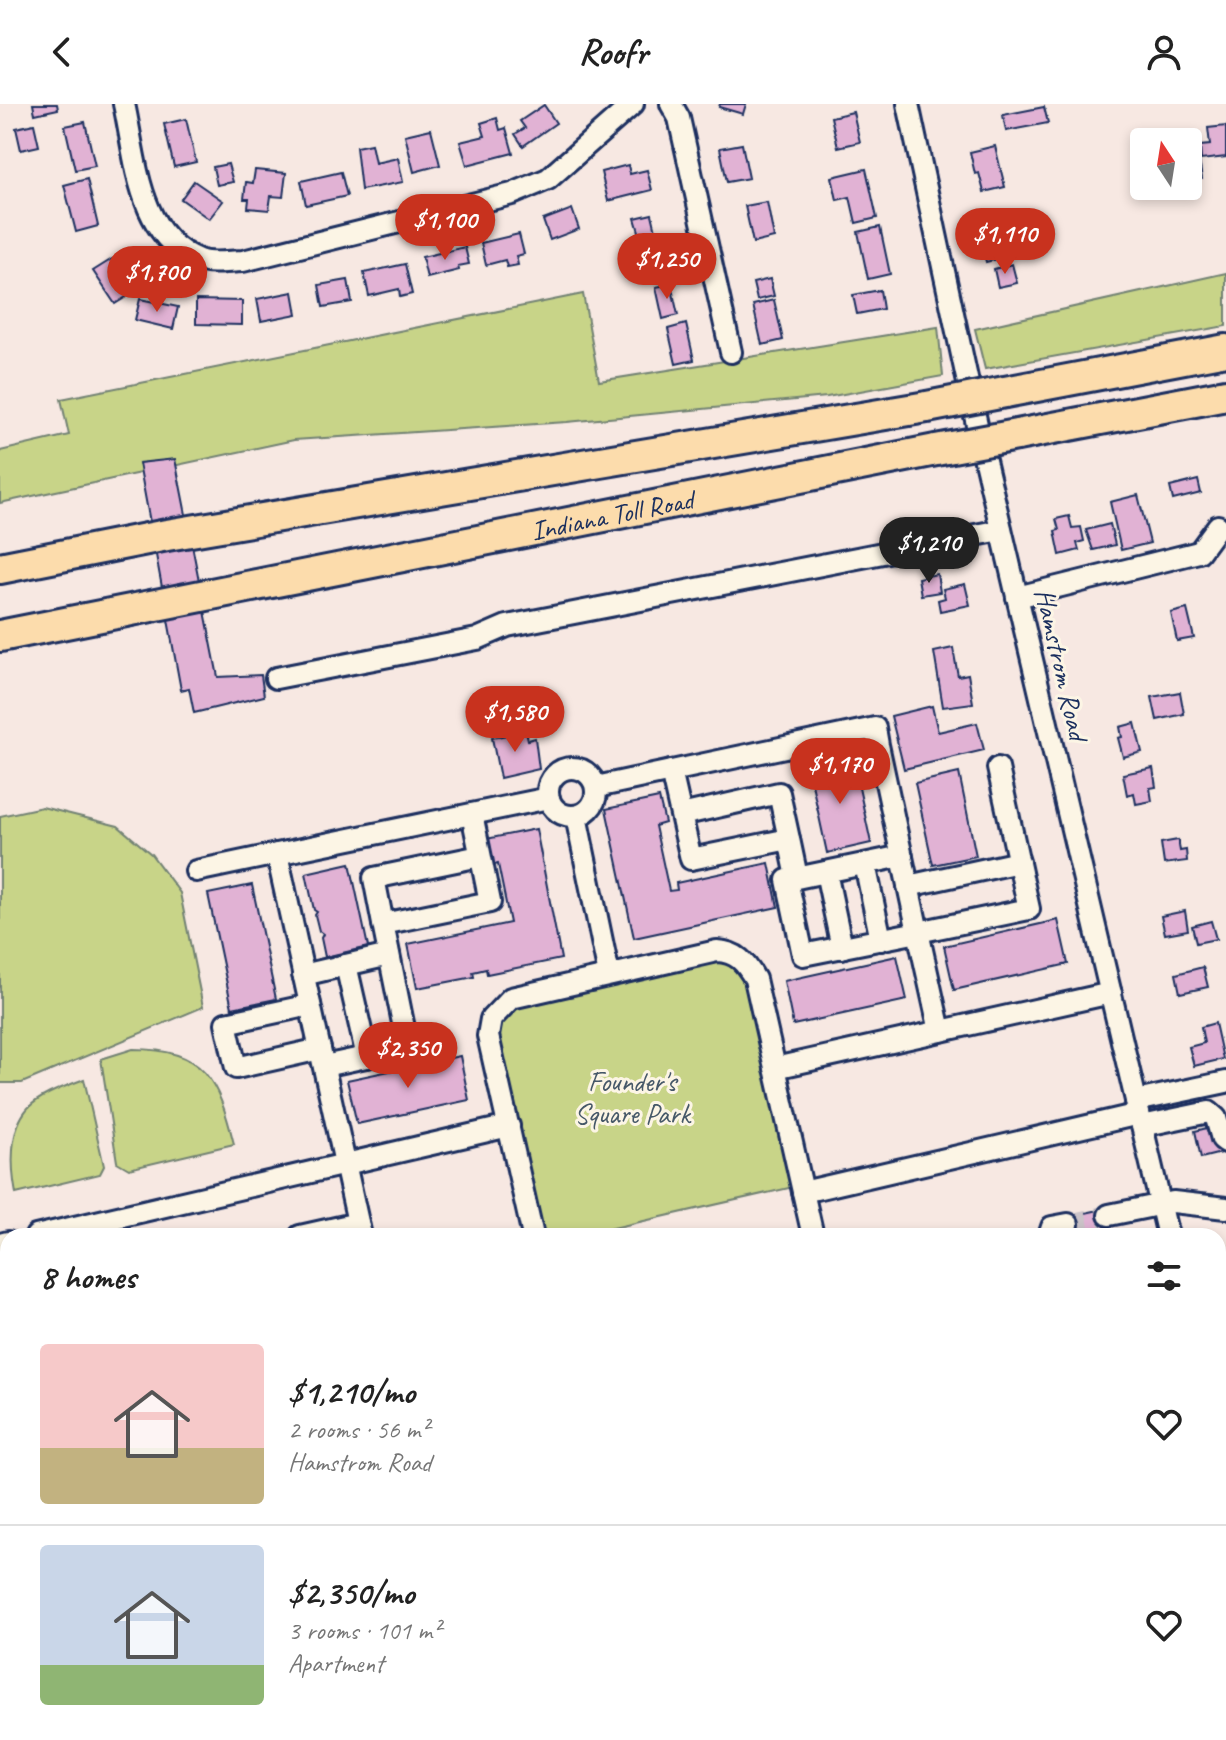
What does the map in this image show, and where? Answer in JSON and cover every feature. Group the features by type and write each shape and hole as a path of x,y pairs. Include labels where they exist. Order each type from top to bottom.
{"highway":[{"name":"Indiana Toll Road","path":"8,566 167,535 927,407 1226,350"},
{"name":"Indiana Toll Road","path":"0,638 936,450 1226,395"}],"street":[{"path":"124,104 148,212 169,242 201,261 243,261 512,194 548,179 633,104"},
{"path":"671,104 679,118 731,352"},
{"name":"Hamstrom Road","path":"908,104 1001,530 1166,1228"},
{"path":"1017,597 1199,552 1218,526"},
{"path":"276,678 477,639 507,626 1001,530"},
{"path":"596,787 875,728 940,1031"},
{"path":"574,768 588,774 596,787 590,809 576,816 562,814 549,798 550,783 567,769 574,768"},
{"path":"902,856 787,880 803,955 1029,909 998,768"},
{"path":"671,771 691,859 789,839"},
{"path":"681,815 779,793 797,877"},
{"path":"196,871 549,798"},
{"path":"383,924 490,902 472,814"},
{"path":"576,816 609,975"},
{"path":"277,854 360,1228"},
{"path":"310,1005 226,1023 236,1068 322,1058 367,1057 408,1048 374,878 480,856"},
{"path":"908,886 1019,862"},
{"path":"865,864 881,940"},
{"path":"826,872 842,948"},
{"path":"528,1228 488,1036 491,1019 511,998 717,951 730,952 744,961 755,979 811,1228"},
{"path":"303,975 389,955"},
{"path":"346,965 367,1057"},
{"path":"775,1068 1111,993"},
{"path":"803,1192 1139,1114 1226,1082"},
{"path":"1139,1114 1209,1112 1216,1118 1222,1139 1226,1142"},
{"path":"70,1228 509,1126"},
{"path":"1109,1215 1173,1202 1226,1208"},
{"path":"1052,1228 1068,1224"}],"green space":[{"path":"1226,273 1226,326 985,369 975,329"},
{"path":"583,294 599,381 938,327 943,376 827,397 567,422 294,440 0,503 0,451 69,435 61,399"},
{"path":"42,807 118,826 151,854 180,893 203,1007 22,1083 0,1083 0,816"},
{"name":"Founder's Square Park","path":"717,951 744,961 802,1185 613,1228 531,1228 491,1019 502,1007"},
{"path":"133,1049 177,1055 193,1062 205,1073 222,1103 234,1144 129,1169 117,1162 101,1059"},
{"path":"84,1079 104,1166 100,1174 16,1194 13,1149 22,1117 40,1099"}],"building":[{"path":"33,104 57,104 58,109 35,114"},
{"path":"720,104 746,104 743,114 719,107"},
{"path":"544,105 556,123 523,146 515,134 525,128 520,121"},
{"path":"1044,107 1048,123 1006,131 1003,115"},
{"path":"853,112 860,142 838,147 831,117"},
{"path":"497,118 500,130 506,128 513,153 467,165 460,142 485,136 481,123"},
{"path":"186,119 196,162 174,167 164,124"},
{"path":"85,122 95,166 75,170 65,126"},
{"path":"34,124 39,146 21,150 16,128"},
{"path":"1226,126 1226,157 1202,160 1202,146 1210,145 1208,128"},
{"path":"431,129 440,165 414,172 405,135"},
{"path":"371,144 375,163 398,158 403,182 361,190 356,147"},
{"path":"742,144 749,178 727,182 720,148"},
{"path":"995,146 1005,187 984,192 979,173 975,174 970,152"},
{"path":"228,164 233,182 217,185 213,167"},
{"path":"628,165 630,174 647,170 652,190 608,201 601,172"},
{"path":"866,169 877,218 856,223 850,197 837,200 832,177"},
{"path":"255,170 286,173 283,197 271,196 269,210 248,208 249,199 244,199 246,182 253,183"},
{"path":"341,172 347,196 306,205 301,181"},
{"path":"87,179 98,226 76,232 64,185"},
{"path":"194,181 223,201 209,219 181,199"},
{"path":"767,202 774,238 753,243 745,206"},
{"path":"572,209 579,229 550,240 543,220"},
{"path":"652,214 656,231 640,235 635,218"},
{"path":"997,222 1005,257 986,262 977,227"},
{"path":"880,227 890,274 868,279 858,232"},
{"path":"519,234 524,254 516,256 518,265 507,267 505,260 486,265 481,243"},
{"path":"465,247 469,264 458,266 459,270 427,278 422,257"},
{"path":"112,259 134,292 115,304 93,271"},
{"path":"405,264 412,294 400,297 399,289 369,296 364,273"},
{"path":"1012,264 1017,283 998,287 994,269"},
{"path":"770,279 774,296 757,300 753,283"},
{"path":"348,280 352,302 323,307 319,285"},
{"path":"671,284 678,315 663,319 656,287"},
{"path":"880,290 883,309 857,314 853,295"},
{"path":"293,292 297,314 261,321 257,299"},
{"path":"140,299 178,307 173,329 135,320"},
{"path":"196,300 242,301 242,325 196,324"},
{"path":"774,300 783,340 762,345 753,305"},
{"path":"686,324 694,360 676,364 668,329"},
{"path":"175,459 218,677 261,675 264,696 194,713 189,688 181,690 139,463"},
{"path":"1198,480 1201,493 1173,500 1170,487"},
{"path":"1138,495 1150,543 1121,550 1110,502"},
{"path":"1069,516 1072,528 1081,527 1084,541 1077,543 1079,550 1060,555 1056,519"},
{"path":"1110,524 1115,545 1093,550 1086,530"},
{"path":"937,574 940,592 921,595 918,578"},
{"path":"965,584 970,605 940,611 938,600 945,598 943,589"},
{"path":"1187,609 1194,638 1177,641 1171,613"},
{"path":"953,648 958,676 968,674 973,703 943,707 934,652"},
{"path":"1180,692 1184,714 1157,720 1152,697"},
{"path":"932,706 938,732 977,723 984,750 904,769 891,716"},
{"path":"1135,723 1142,752 1123,757 1118,738 1122,737 1120,727"},
{"path":"526,731 528,740 535,738 539,769 500,778 492,738"},
{"path":"853,760 871,843 827,853 809,770"},
{"path":"1153,768 1156,787 1150,788 1152,801 1136,804 1134,793 1127,795 1123,774"},
{"path":"959,773 976,856 933,865 915,783"},
{"path":"659,798 665,823 655,826 669,891 677,890 676,883 769,863 778,907 634,938 606,809"},
{"path":"536,829 561,959 487,974 486,969 473,972 474,977 417,988 408,944 510,923 498,864 486,867 481,840"},
{"path":"1178,840 1180,851 1186,850 1187,861 1164,864 1161,843"},
{"path":"350,863 368,947 325,957 323,934 319,931 306,873"},
{"path":"252,885 276,999 232,1008 208,894"},
{"path":"1185,911 1188,930 1165,934 1161,916"},
{"path":"1058,920 1068,964 954,990 944,946"},
{"path":"1211,921 1216,939 1196,943 1192,926"},
{"path":"897,956 907,1000 793,1025 784,981"},
{"path":"1203,967 1208,987 1180,993 1176,974"},
{"path":"1215,1023 1223,1059 1194,1066 1189,1047 1204,1043 1201,1027"},
{"path":"460,1056 469,1100 357,1124 347,1080"},
{"path":"1215,1126 1221,1153 1201,1158 1195,1131"},
{"path":"1108,1208 1112,1227 1069,1228 1067,1217"}],"tunnel":[{"path":"1068,1224 1109,1215"}]}
